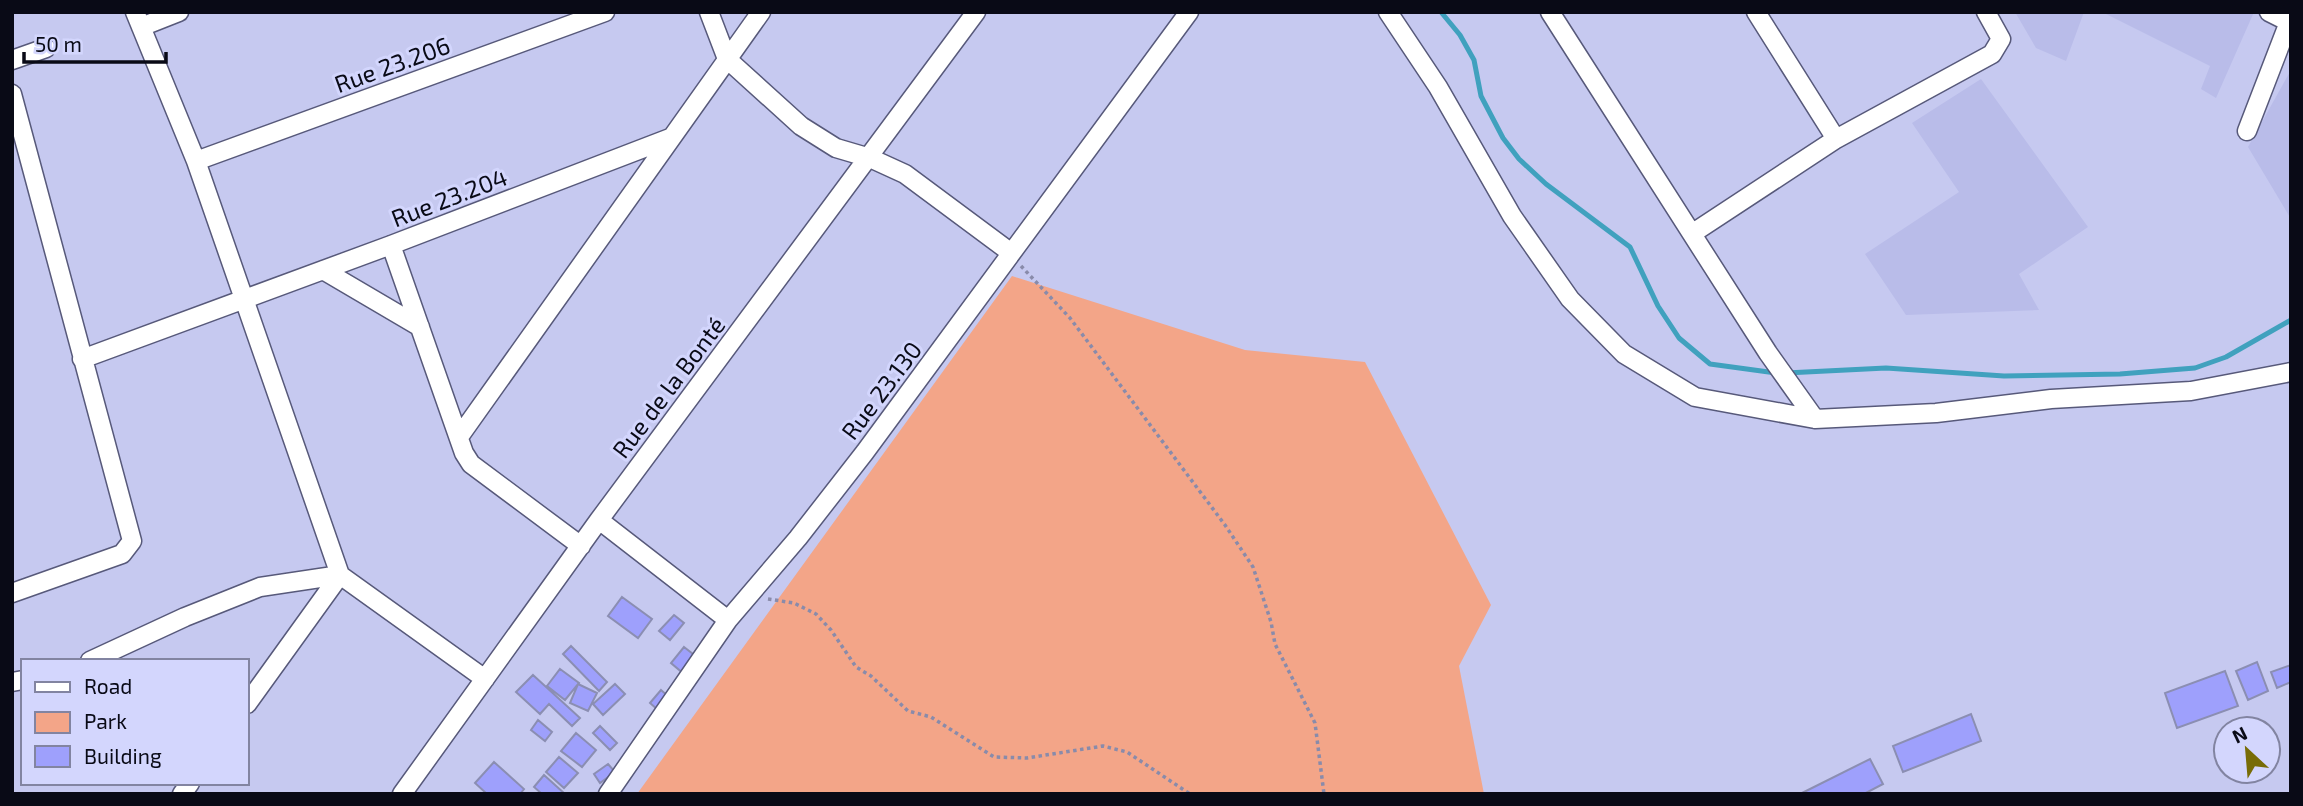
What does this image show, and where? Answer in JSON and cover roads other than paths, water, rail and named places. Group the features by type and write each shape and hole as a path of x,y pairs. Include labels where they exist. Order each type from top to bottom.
{"street":[{"path":"179,12 138,20 196,161 340,575 485,679"},
{"name":"Rue 23.206","path":"196,161 605,12"},
{"path":"709,12 727,59 801,126 836,148 870,158 905,174 1010,252"},
{"path":"459,437 761,12"},
{"name":"Rue de la Bonté","path":"402,794 599,520 976,12"},
{"name":"Rue 23.130","path":"608,794 728,620 866,452 1010,252 1189,12"},
{"path":"1388,12 1438,87 1512,216 1570,299 1624,354 1695,397 1815,419 1936,413 2051,399 2190,391 2291,372"},
{"path":"1550,12 1768,352 1815,419"},
{"path":"1756,12 1836,139"},
{"path":"1693,233 1836,139 1992,54 2001,39 1986,12"},
{"path":"2247,131 2290,20 2269,12"},
{"path":"12,60 46,48"},
{"path":"12,94 132,541 122,554 12,593"},
{"name":"Rue 23.204","path":"82,359 323,271 670,138"},
{"path":"391,245 471,464 581,546"},
{"path":"323,271 420,327"},
{"path":"599,520 728,620"},
{"path":"94,659 185,617 260,587 340,575"},
{"path":"248,703 340,575"}],"waterway":[{"path":"1441,12 1460,35 1474,60 1481,96 1503,138 1519,159 1546,184 1630,247 1658,306 1679,338 1710,364 1776,373"},
{"path":"1786,373 1886,368 2004,376 2120,374 2195,368 2226,357 2291,320"}]}
